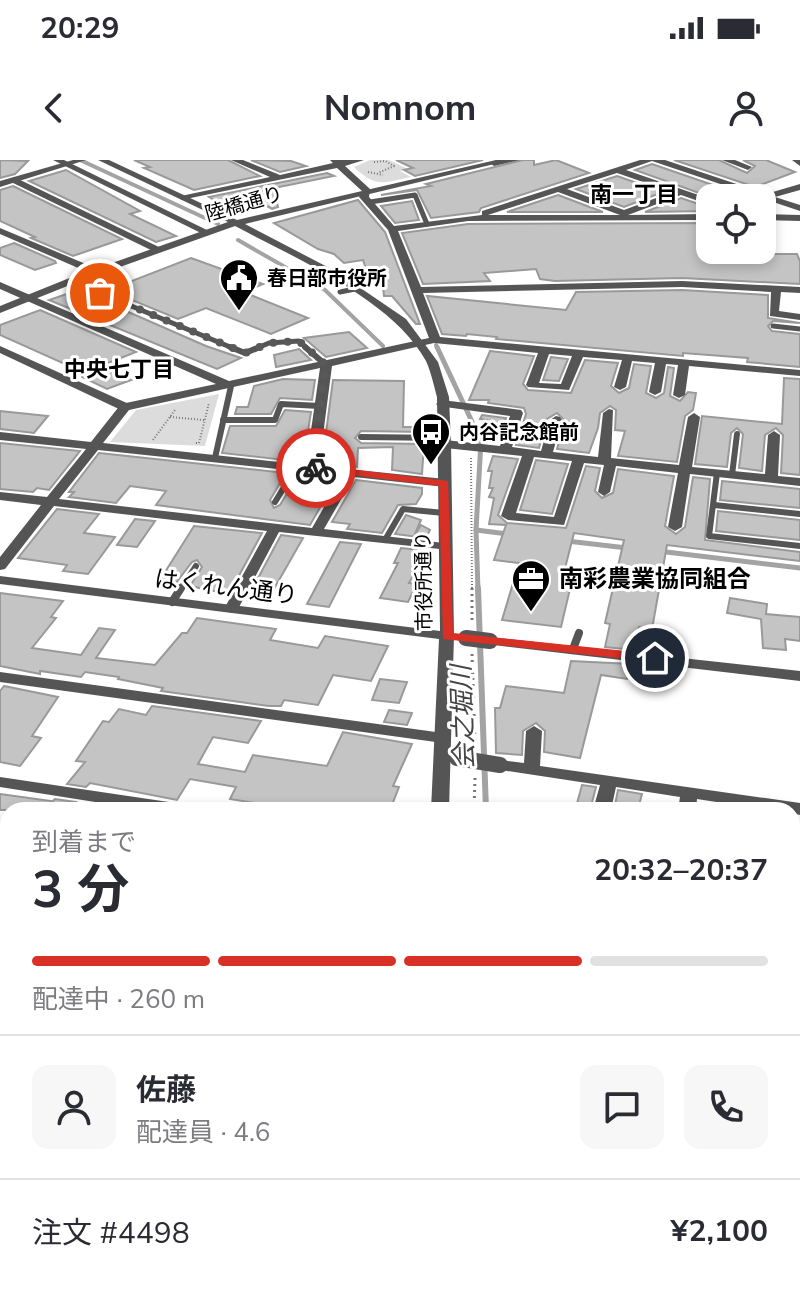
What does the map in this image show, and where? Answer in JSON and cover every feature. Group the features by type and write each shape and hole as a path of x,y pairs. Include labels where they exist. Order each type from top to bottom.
{"street":[{"name":"市役所通り","path":"102,160 311,261 402,321 420,344 439,380 445,441 447,636 443,738 450,757 442,802"},
{"path":"235,160 278,177"},
{"name":"陸橋通り","path":"0,310 71,281 231,224 507,160"},
{"path":"497,162 516,160"},
{"path":"468,218 649,160"},
{"path":"656,160 725,184"},
{"path":"726,160 748,167"},
{"path":"184,198 337,162 366,161"},
{"path":"0,184 69,162 210,232"},
{"path":"337,162 367,191 364,197 392,229 435,335 434,340"},
{"path":"617,170 696,197"},
{"path":"14,180 158,250"},
{"path":"776,193 800,187"},
{"path":"558,189 622,215 681,192"},
{"path":"776,201 800,208"},
{"path":"392,229 468,218 696,217"},
{"path":"776,217 800,218"},
{"path":"0,231 96,272"},
{"path":"417,290 682,284 800,290"},
{"path":"0,285 231,386"},
{"path":"776,289 774,314 800,317"},
{"path":"0,349 125,407 434,340 628,357 654,356 684,362 800,373"},
{"path":"545,349 534,386 565,388 579,353"},
{"path":"654,356 655,392"},
{"path":"620,387 628,357"},
{"path":"679,395 684,362"},
{"path":"312,468 326,365"},
{"path":"442,404 517,413 505,451"},
{"path":"0,566 125,407"},
{"path":"604,492 609,413"},
{"path":"675,527 694,417"},
{"path":"546,455 556,420"},
{"path":"771,479 774,435"},
{"path":"0,436 445,483"},
{"path":"445,441 477,449 800,482"},
{"path":"529,453 508,516 559,522 579,458"},
{"path":"316,532 351,472"},
{"path":"0,496 444,547"},
{"path":"231,609 275,528"},
{"name":"はくれん通り","path":"0,580 471,640 800,676"},
{"path":"0,677 443,738"},
{"path":"532,770 534,731"},
{"path":"450,757 609,781 688,801"},
{"path":"604,802 609,781"},
{"path":"0,782 130,802"}],"lane":[{"path":"370,202 415,195 427,224"},
{"path":"71,281 245,353 269,343 299,341 326,365"},
{"path":"340,292 355,289"},
{"path":"773,326 800,329"},
{"path":"215,458 231,386"},
{"path":"223,420 275,420 281,404 320,406"},
{"path":"732,475 737,434"},
{"path":"361,437 445,441"},
{"path":"275,502 297,466"},
{"path":"717,473 709,536 800,546"},
{"path":"714,505 800,514"},
{"path":"385,540 403,509 444,513"},
{"path":"172,602 196,566"},
{"path":"564,650 579,633"}],"path":[{"path":"366,161 385,161 394,166 369,175"},
{"path":"365,172 380,173 388,179"},
{"path":"183,442 199,443 209,401 198,403"},
{"path":"152,441 172,415 204,420"},
{"path":"474,755 471,455 477,449"},
{"path":"474,767 474,802"}],"shaded area":[{"path":"370,160 389,160 408,169 400,171 411,177 374,181 354,167"},
{"path":"219,394 205,446 110,442 136,410"}],"building":[{"path":"0,160 28,161 15,174 0,178"},
{"path":"134,160 228,160 260,176 194,190 144,168 150,167"},
{"path":"251,160 291,161 306,166 280,172"},
{"path":"396,160 483,160 415,176 404,170 413,168"},
{"path":"534,160 534,165 556,160 589,173 481,208 479,212 431,218 417,190 381,195 431,186 426,184"},
{"path":"674,160 719,160 747,173 755,166 743,160 766,160 795,172 763,184 746,184"},
{"path":"652,164 710,184 696,184 696,192 635,170"},
{"path":"66,170 140,211 130,214 176,236 156,242 29,181"},
{"path":"327,173 334,176 274,188 278,207 272,209 252,198 222,205 209,197"},
{"path":"617,176 663,192 624,207 576,189"},
{"path":"13,186 122,239 73,256 31,238 35,237 0,221 0,190"},
{"path":"558,195 603,212 507,212"},
{"path":"681,198 696,203 696,211 645,212"},
{"path":"358,200 385,232 420,324 416,324 392,296 384,296 383,287 378,287 378,278 369,278 363,260 344,263 334,254 318,249 274,223"},
{"path":"412,201 419,220 395,223 381,206"},
{"path":"696,223 696,264 776,264 776,254 797,254 800,284 682,278 555,281 540,279 536,269 484,273 490,281 423,284 402,233 468,224"},
{"path":"14,243 56,263 35,270 0,255 0,248"},
{"path":"191,258 263,284 243,292 308,318 271,334 206,308 178,319 93,284 100,282 114,288"},
{"path":"78,290 206,346 241,358 217,369 49,300"},
{"path":"682,290 768,295 768,318 800,323 773,321 768,326 772,331 800,334 800,367 747,362 748,358 683,353 683,356 442,334 427,296 566,310 576,292"},
{"path":"40,310 136,352 103,365 131,380 107,389 82,377 83,372 0,335 0,325"},
{"path":"349,332 367,348 326,357 304,338"},
{"path":"299,349 311,360 276,367 274,355"},
{"path":"490,351 534,356 523,384 528,390 571,393 585,360 618,363 611,386 619,393 629,388 634,364 651,366 646,393 656,398 664,393 668,367 674,368 670,396 680,401 688,392 696,393 693,410 685,416 677,462 618,456 625,431 615,430 616,410 610,406 600,413 589,453 557,449 565,421 557,413 547,419 539,448 516,445 526,414 524,408 488,403 489,400 469,400"},
{"path":"551,357 568,359 559,381 543,380"},
{"path":"784,378 800,379 800,475 781,473 783,435 776,428 765,435 762,471 739,468 743,434 737,428 731,433 727,467 695,464 702,416 782,424"},
{"path":"283,379 315,380 312,400 280,398 271,414 235,414 237,407 248,407 254,386"},
{"path":"333,380 404,381 403,427 424,427 424,432 361,431 355,438 361,443 424,444 422,474 392,470 393,447 358,448 357,467 322,463"},
{"path":"285,410 311,412 303,462 222,453 230,426 276,426"},
{"path":"0,411 48,416 34,433 0,429"},
{"path":"482,415 506,418 499,440 485,438 489,429 484,429 487,420 480,419"},
{"path":"0,443 80,451 49,490 0,489"},
{"path":"99,453 286,473 270,500 274,508 280,505 299,474 337,478 310,525 156,505 166,491 130,486 116,503 69,497 74,492 69,492"},
{"path":"493,456 518,459 498,515 507,523 566,528 586,466 600,468 595,491 602,498 613,493 618,469 674,476 665,526 676,534 685,527 693,477 710,479 705,540 800,552 800,561 667,545 652,629 639,627 634,650 605,647 610,624 605,623 624,540 574,533 560,588 570,589 561,627 502,620 519,563 494,560 506,525 489,524 494,498 489,497 493,488 489,488 492,471 488,471"},
{"path":"536,460 568,464 552,514 520,510"},
{"path":"356,480 422,488 422,494 416,504 398,505 382,533 347,529 350,524 332,522"},
{"path":"722,481 800,489 800,508 720,500"},
{"path":"57,509 99,514 84,533 115,537 88,574 63,571 67,565 18,558"},
{"path":"718,511 800,520 800,540 716,531"},
{"path":"406,515 421,520 414,536 421,525 430,530 426,538 395,534"},
{"path":"135,519 155,521 137,547 117,545"},
{"path":"194,526 262,533 229,594 190,586 202,567 197,560 176,583 160,580"},
{"path":"281,535 303,538 270,596 250,593"},
{"path":"340,542 361,544 329,607 307,604"},
{"path":"401,548 421,550 412,569 417,569 409,583 417,584 408,602 380,598 398,563 394,563"},
{"path":"0,593 63,601 51,617 56,618 32,648 81,655 99,628 115,630 96,658 155,665 182,633 187,633 197,618 276,629 270,640 318,648 325,636 388,646 371,681 333,675 318,705 284,700 281,706 269,706 161,691 163,688 119,677 85,672 81,677 40,671 40,674 0,666"},
{"path":"730,598 767,604 766,614 800,617 800,641 785,639 786,650 763,648 761,619 727,613"},
{"path":"571,661 631,664 627,679 601,675 580,758 544,752 545,731 536,723 523,731 522,755 496,753 495,708 500,708 506,686 564,693"},
{"path":"380,679 407,682 399,703 372,700"},
{"path":"4,686 58,697 32,736 41,738 20,766 0,762 0,691"},
{"path":"152,706 261,721 248,743 213,737 198,764 245,772 253,755 327,766 343,732 412,744 393,786 399,787 393,802 248,802 230,799 236,787 190,779 177,800 90,783 86,787 67,784 85,762 76,761 103,721 109,722 119,709 146,715"},
{"path":"389,710 412,713 407,725 384,722"},
{"path":"582,785 596,787 592,802 577,802"},
{"path":"618,790 642,794 640,802 616,802"},
{"path":"0,794 51,801 51,802 0,802"}],"waterway":[{"name":"会之堀川","path":"80,160 218,224"},
{"name":"会之堀川","path":"238,240 325,290 383,346"},
{"name":"会之堀川","path":"437,347 481,441 476,530"},
{"path":"476,530 508,534"},
{"name":"会之堀川","path":"476,530 478,590"},
{"path":"567,541 627,548"},
{"path":"658,551 800,568"},
{"name":"会之堀川","path":"478,588 486,802"}],"way so far":[{"path":"100,293 245,353 269,343 299,341 326,365 312,468 316,468"}],"place":[{"name":"春日部市役所","path":"239,312"},
{"name":"内谷記念館前","path":"431,466"},
{"name":"南彩農業協同組合","path":"531,613"}],"district":[{"name":"南一丁目","path":"634,195"},
{"name":"中央七丁目","path":"119,370"}],"route":[{"path":"316,468 445,483 447,636 655,658"}]}
